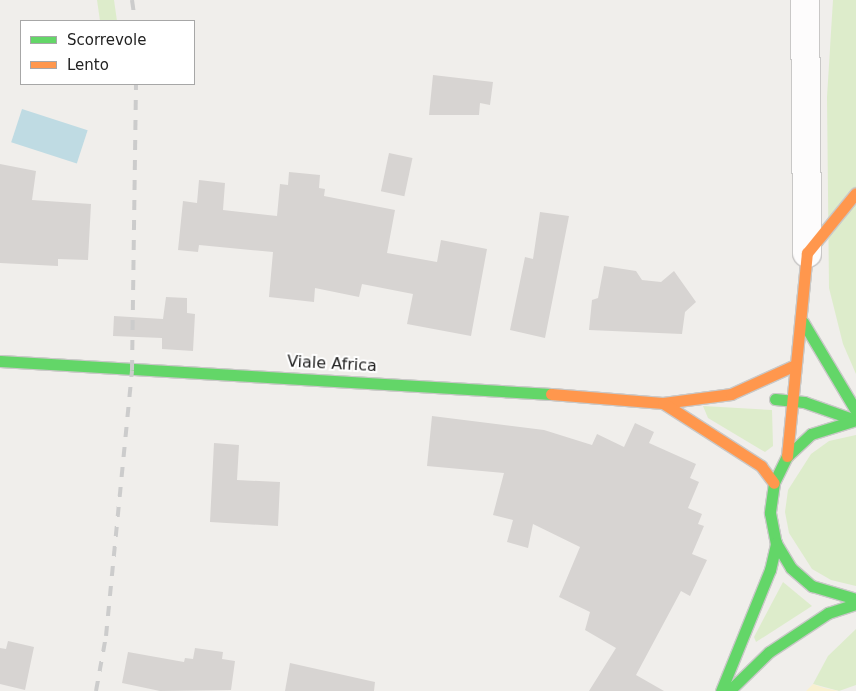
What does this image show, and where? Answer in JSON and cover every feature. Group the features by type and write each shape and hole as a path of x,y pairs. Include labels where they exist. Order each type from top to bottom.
{"main road":[{"path":"787,456 793,366 803,322 807,253 856,193"},
{"path":"803,322 824,365 856,417 810,434 787,456 774,483 770,513 776,543 790,568 812,586 856,599"},
{"name":"Viale Africa","path":"0,361 453,386 662,403 731,394 791,401 856,417"},
{"name":"Viale Africa","path":"731,394 793,366"},
{"path":"662,403 683,420 761,466 774,483"},
{"path":"721,691 770,570 776,543"},
{"path":"729,691 769,652 828,613 856,604"}],"street":[{"path":"805,0 807,253"}],"green space":[{"path":"97,0 114,0 117,20 100,20"},
{"path":"833,0 856,0 856,374 843,344 829,288 827,97"},
{"path":"703,406 772,410 773,446 765,452 708,418"},
{"path":"856,435 856,586 831,580 812,569 789,533 785,512 788,490 811,454 829,441"},
{"path":"783,582 812,606 756,642 754,637"},
{"path":"856,629 856,685 839,691 813,684 828,656"}],"sand":[{"path":"813,684 824,688 839,691 806,691"}],"water":[{"path":"22,109 88,130 77,164 11,142"}],"building":[{"path":"433,75 493,82 490,105 480,103 479,115 429,115"},
{"path":"389,153 412,158 404,196 381,191"},
{"path":"0,164 36,171 32,200 91,204 88,260 58,259 58,266 0,263"},
{"path":"289,172 320,175 319,188 325,189 324,196 395,210 387,253 437,262 441,240 487,249 471,336 407,324 413,294 362,284 359,297 315,288 314,302 269,297 273,252 199,245 198,252 178,250 183,201 197,203 199,180 225,183 223,210 277,216 280,184 288,185"},
{"path":"540,212 569,216 545,338 510,330 525,257 533,259"},
{"path":"604,266 636,271 642,280 661,282 674,271 696,302 685,312 682,334 589,330 592,300 598,298"},
{"path":"166,297 187,298 187,313 195,314 193,351 162,349 162,338 113,336 114,316 163,319"},
{"path":"432,416 544,430 592,445 597,434 624,447 635,423 654,432 649,443 696,464 690,478 699,482 688,508 702,514 698,524 704,526 692,554 707,560 690,596 681,591 636,675 664,691 589,691 616,648 585,630 590,612 559,597 580,547 533,524 528,548 507,542 513,520 493,515 504,473 427,466"},
{"path":"214,443 239,445 237,480 280,482 278,526 210,522"},
{"path":"8,641 34,647 25,690 0,684 0,648 6,649"},
{"path":"195,648 223,652 222,659 235,661 231,690 160,691 122,683 128,652 184,662 185,658 193,659"},
{"path":"290,663 375,682 374,691 285,691"}],"railway":[{"path":"132,0 135,20"},
{"path":"96,691 106,636 132,370 136,85"}],"traffic: fast":[{"path":"803,322 856,411"},
{"path":"0,361 551,394"},
{"path":"775,399 804,402 855,420"},
{"path":"856,420 811,434 787,456 774,483 770,513 776,543 791,568 812,586 856,599"},
{"path":"721,691 770,570 776,543"},
{"path":"729,691 769,652 828,613 856,604"}],"traffic: slow":[{"path":"787,456 807,253 856,193"},
{"path":"551,394 663,403 731,394 793,366"},
{"path":"663,403 761,466 774,483"}]}
